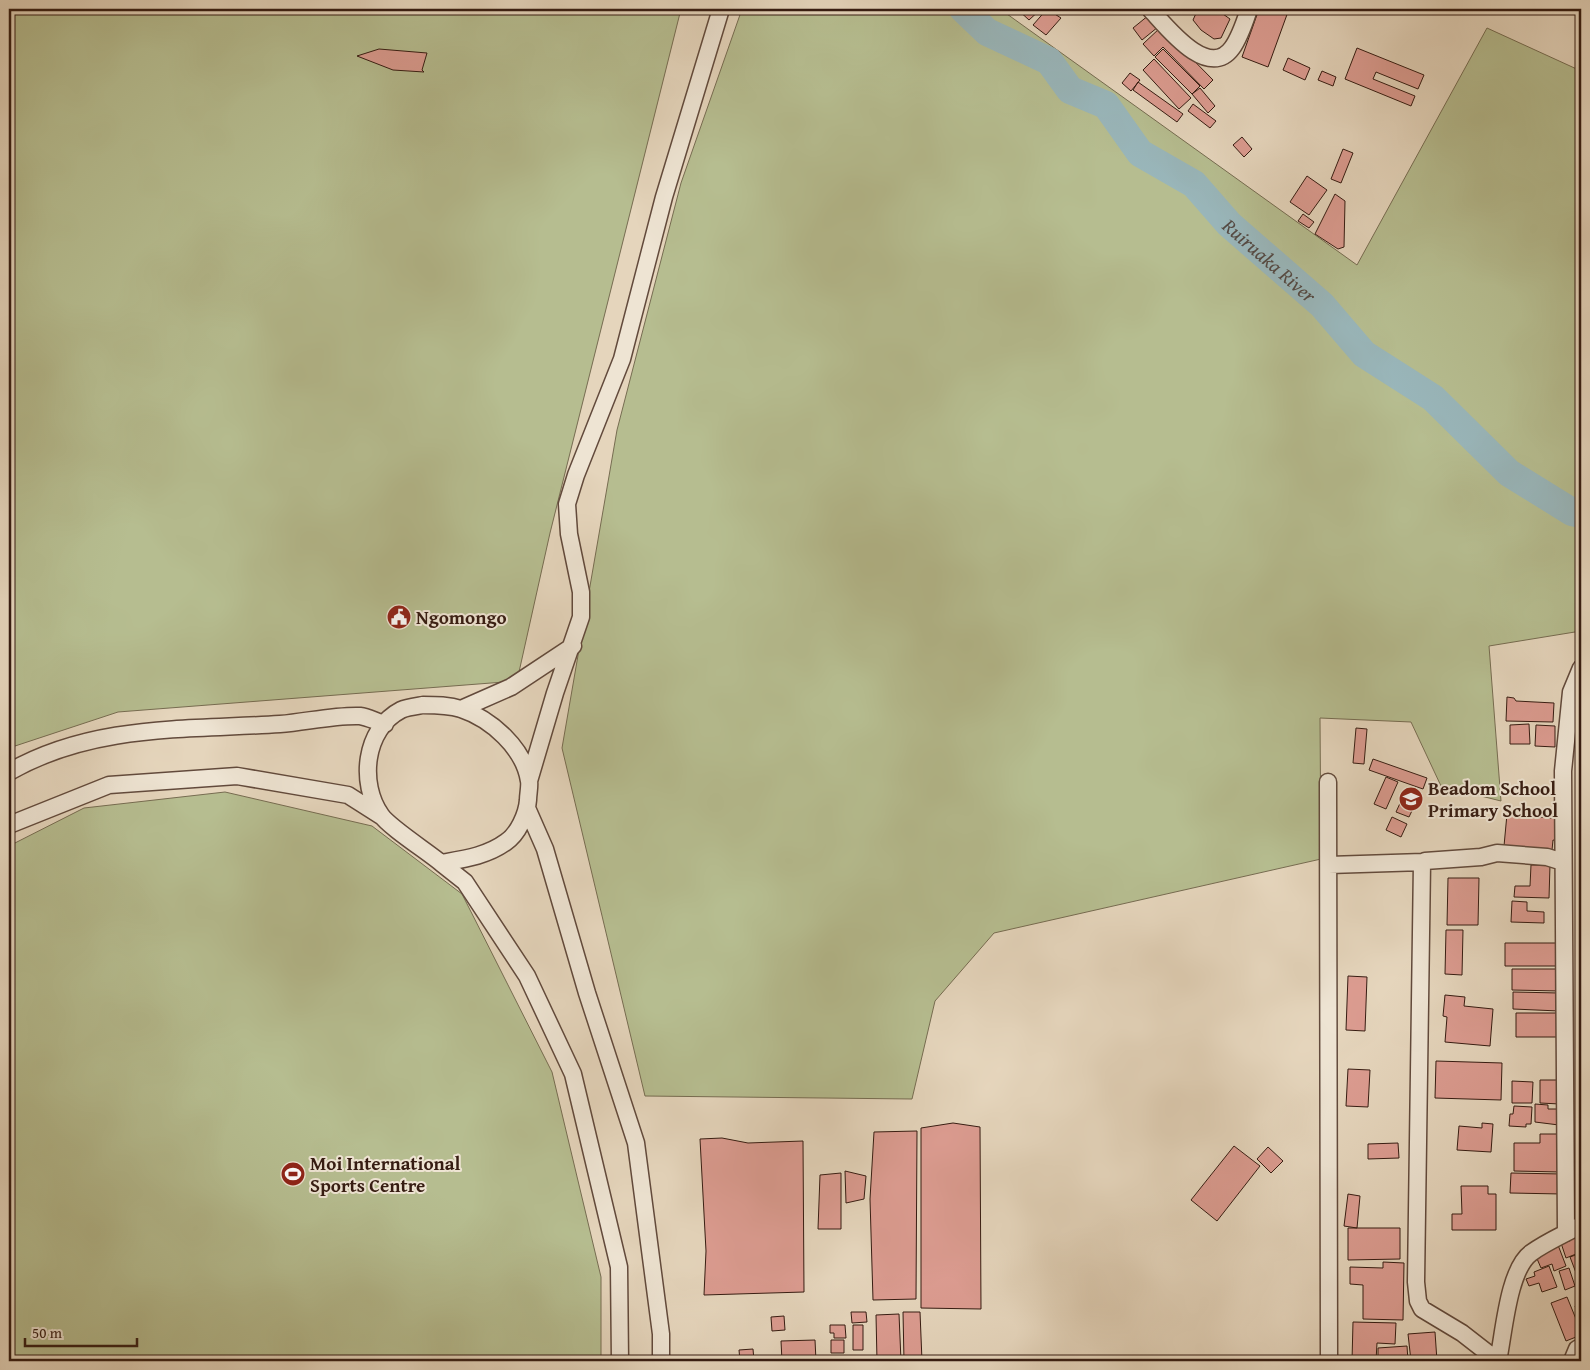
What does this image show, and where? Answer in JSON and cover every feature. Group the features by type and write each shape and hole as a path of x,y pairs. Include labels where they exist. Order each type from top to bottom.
{"street":[{"path":"441,862 473,857 494,850 508,841 519,828 527,808 529,781 555,693 573,646 581,617 581,604 569,534 567,504 576,475 622,359 664,197 721,9"},
{"path":"1150,9 1191,51 1210,58 1221,57 1233,47 1249,9"},
{"path":"461,709 511,687 573,646"},
{"path":"1566,1233 1562,771 1570,692 1581,668"},
{"path":"381,816 371,794 367,768 371,745 385,724 401,710 423,704 461,709 481,719 505,736 522,761 529,781"},
{"path":"9,772 34,758 69,745 104,737 183,728 280,724 361,716 385,724"},
{"path":"9,825 109,785 237,776 348,795 381,816 465,882 527,976 572,1074 619,1266 620,1361"},
{"path":"1328,782 1330,1361"},
{"path":"527,808 546,849 587,993 636,1142 661,1334 661,1361"},
{"path":"1329,865 1423,862 1464,856 1481,857 1496,853 1547,857 1564,862"},
{"path":"1423,862 1416,1282 1418,1301 1422,1309 1462,1333 1498,1361 1517,1271 1532,1253 1581,1225"},
{"path":"1572,1361 1577,1349 1581,1347"}],"green space":[{"path":"9,9 681,9 550,533 517,681 118,712 9,748"},
{"path":"742,9 1000,9 1357,265 1487,28 1581,71 1581,631 1489,646 1501,801 1441,786 1411,722 1320,718 1321,859 994,933 935,1001 912,1099 645,1096 562,748 617,430 681,183"},
{"name":"Moi International Sports Centre","path":"225,792 372,826 462,894 552,1072 601,1277 601,1361 9,1361 9,846 84,808"}],"building":[{"path":"1017,9 1041,9 1029,20"},
{"path":"1047,9 1061,18 1046,35 1033,25"},
{"path":"1198,9 1216,9 1230,19 1221,38 1214,39 1201,30 1193,20"},
{"path":"1259,9 1289,9 1268,67 1242,57"},
{"path":"1149,15 1158,27 1142,40 1133,28"},
{"path":"1161,27 1213,80 1204,89 1163,47 1154,56 1143,44"},
{"path":"1357,48 1424,75 1418,89 1376,72 1373,79 1415,96 1411,106 1345,79"},
{"path":"379,49 427,53 422,70 424,72 393,70 357,56"},
{"path":"1163,49 1200,86 1192,94 1155,57"},
{"path":"1288,58 1310,68 1305,80 1283,70"},
{"path":"1154,59 1191,98 1179,109 1143,70"},
{"path":"1322,71 1336,77 1333,86 1318,80"},
{"path":"1130,73 1140,80 1131,91 1122,83"},
{"path":"1138,82 1183,114 1177,122 1133,90"},
{"path":"1200,88 1215,106 1208,113 1192,94"},
{"path":"1193,104 1216,121 1210,128 1188,111"},
{"path":"1242,137 1252,149 1244,157 1233,145"},
{"path":"1343,149 1353,153 1341,183 1331,179"},
{"path":"1307,176 1327,190 1309,215 1290,202"},
{"path":"1335,194 1345,201 1344,247 1338,249 1315,234"},
{"path":"1303,214 1314,222 1309,228 1298,221"},
{"path":"1507,697 1514,698 1516,701 1554,703 1553,722 1506,721"},
{"path":"1529,724 1530,744 1510,744 1510,725"},
{"path":"1536,725 1555,726 1555,747 1535,746"},
{"path":"1356,728 1367,729 1364,764 1353,763"},
{"path":"1373,759 1427,778 1423,789 1369,770"},
{"path":"1386,777 1398,782 1386,809 1374,804"},
{"path":"1407,788 1420,794 1409,817 1396,812"},
{"path":"1507,814 1561,819 1560,841 1553,840 1552,850 1504,846"},
{"path":"1392,817 1407,824 1401,837 1386,830"},
{"path":"1531,865 1550,865 1549,898 1514,897 1515,886 1530,886"},
{"path":"1448,878 1479,878 1478,925 1447,925"},
{"path":"1512,901 1527,902 1527,911 1544,912 1544,923 1511,922"},
{"path":"1446,930 1463,930 1462,975 1445,974"},
{"path":"1505,943 1557,943 1557,966 1505,966"},
{"path":"1512,969 1559,969 1559,991 1512,990"},
{"path":"1348,976 1367,977 1365,1031 1346,1030"},
{"path":"1513,992 1559,993 1559,1011 1513,1009"},
{"path":"1445,995 1465,997 1464,1006 1493,1009 1490,1046 1445,1042 1447,1017 1443,1016"},
{"path":"1516,1013 1560,1013 1560,1037 1516,1037"},
{"path":"1436,1061 1502,1063 1501,1100 1435,1098"},
{"path":"1348,1069 1370,1070 1368,1107 1346,1106"},
{"path":"1540,1080 1561,1080 1560,1104 1540,1103"},
{"path":"1512,1081 1533,1082 1532,1103 1512,1103"},
{"path":"1535,1104 1548,1105 1548,1109 1559,1109 1559,1125 1535,1122"},
{"path":"1514,1106 1532,1107 1531,1124 1526,1124 1526,1127 1509,1126 1510,1114 1513,1114"},
{"path":"953,1123 980,1127 981,1309 921,1308 921,1128"},
{"path":"1482,1123 1493,1124 1491,1152 1457,1150 1459,1126 1482,1128"},
{"path":"917,1131 916,1299 873,1300 870,1199 874,1132"},
{"path":"1540,1134 1561,1134 1560,1172 1514,1171 1514,1143 1540,1143"},
{"path":"722,1138 748,1143 803,1141 804,1292 704,1295 706,1251 700,1139"},
{"path":"1398,1143 1399,1158 1368,1159 1368,1144"},
{"path":"1234,1146 1260,1166 1217,1221 1191,1200"},
{"path":"1268,1147 1283,1161 1271,1173 1257,1159"},
{"path":"845,1171 866,1176 864,1199 846,1203"},
{"path":"841,1173 841,1229 818,1229 820,1175"},
{"path":"1511,1173 1562,1174 1562,1194 1510,1193"},
{"path":"1461,1186 1488,1186 1488,1194 1496,1194 1496,1230 1452,1230 1452,1214 1462,1214"},
{"path":"1348,1194 1360,1196 1357,1228 1344,1226"},
{"path":"1348,1228 1400,1228 1400,1259 1348,1260"},
{"path":"1581,1235 1581,1252 1566,1258 1561,1243"},
{"path":"1558,1245 1566,1266 1554,1271 1552,1264 1541,1268 1535,1254"},
{"path":"1581,1253 1581,1286 1570,1257"},
{"path":"1383,1262 1404,1263 1403,1320 1363,1319 1363,1285 1350,1284 1350,1267 1383,1268"},
{"path":"1549,1266 1557,1287 1542,1292 1539,1283 1529,1286 1526,1279 1535,1276 1534,1272"},
{"path":"1569,1268 1575,1286 1565,1290 1559,1271"},
{"path":"1567,1297 1576,1319 1580,1317 1581,1335 1566,1341 1551,1303"},
{"path":"1581,1303 1581,1315 1579,1316 1575,1306"},
{"path":"851,1312 866,1312 867,1322 852,1323"},
{"path":"903,1312 920,1312 922,1361 904,1361"},
{"path":"899,1314 901,1361 877,1361 876,1315"},
{"path":"784,1316 785,1330 772,1331 771,1317"},
{"path":"1353,1322 1396,1323 1395,1344 1377,1343 1376,1361 1352,1361"},
{"path":"830,1325 845,1325 846,1338 834,1338 834,1333 830,1333"},
{"path":"853,1325 863,1325 863,1350 853,1350"},
{"path":"1435,1332 1437,1361 1411,1361 1408,1334"},
{"path":"815,1340 816,1361 782,1361 781,1341"},
{"path":"831,1340 844,1340 844,1353 831,1353"},
{"path":"1407,1346 1408,1361 1378,1361 1378,1348"},
{"path":"753,1349 754,1361 740,1361 739,1350"},
{"path":"830,1356 846,1356 846,1361 830,1361"}],"waterway":[{"name":"Ruiruaka River","path":"963,9 987,32 1049,61 1070,90 1106,105 1140,153 1194,184 1229,224 1322,305 1364,354 1433,398 1509,473 1572,512 1581,514"}],"place":[{"name":"Ngomongo","path":"399,617"},
{"name":"Beadom School Primary School","path":"1411,799"},
{"name":"Moi International Sports Centre","path":"293,1174"}]}
